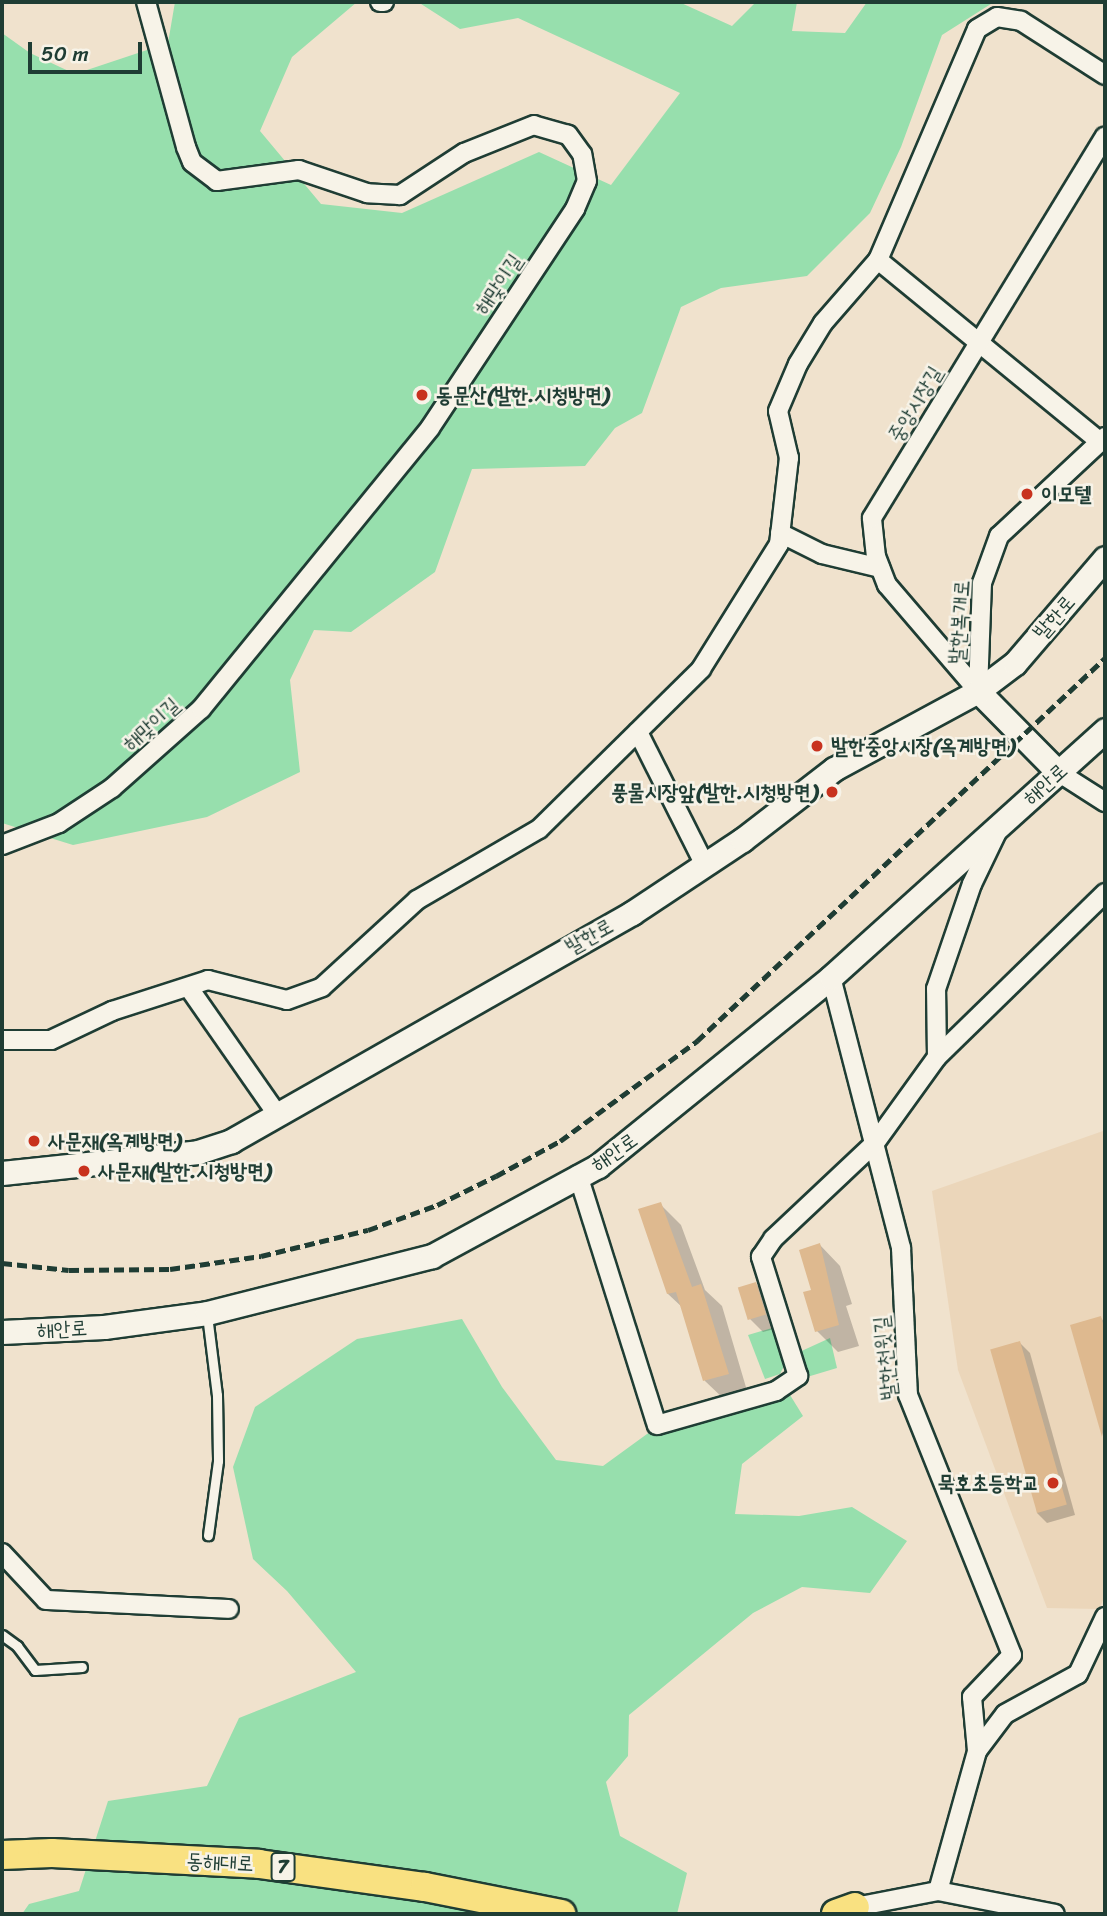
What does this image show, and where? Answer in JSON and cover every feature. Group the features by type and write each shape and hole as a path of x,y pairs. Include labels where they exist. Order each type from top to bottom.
{"main road":[{"name":"동해대로","path":"2,1854 52,1853 259,1864 425,1887 561,1914"}],"street":[{"name":"해맞이길","path":"2,845 59,822 112,788 201,709 430,428 575,209 587,181 582,154 568,135 534,125 464,153 400,195 367,193 299,170 218,181 200,170 189,155 146,2"},
{"path":"2,1040 51,1040 112,1011 208,980 287,1000 322,987 418,900 539,829 701,669 779,544 789,458 778,411 798,364 823,323 878,260 977,29 997,17 1021,21 1105,75"},
{"name":"중앙시장길","path":"978,691 887,585 880,568 872,518 1105,136"},
{"path":"878,260 978,344 1103,440"},
{"name":"발한복개로","path":"978,691 982,583 999,536 1103,440"},
{"path":"780,533 822,554 880,568"},
{"name":"발한로","path":"2,1173 198,1152 231,1141 632,913 705,865 834,769 978,691 1015,663 1105,558"},
{"path":"978,691 1058,772 1105,802"},
{"name":"해안로","path":"2,1332 104,1327 207,1313 432,1256 598,1166 831,977 1105,730"},
{"path":"638,732 705,865"},
{"path":"937,1057 936,989 972,884 1000,825"},
{"path":"578,1175 657,1426 776,1391 798,1376 761,1257 773,1239 875,1143 937,1057 1105,892"},
{"name":"발한천윗길","path":"831,977 901,1248 908,1395 1012,1655 972,1698 977,1751"},
{"path":"189,988 277,1114"},
{"path":"2,1553 46,1600 229,1609"},
{"path":"938,1891 977,1751 1005,1714 1078,1674 1105,1617"},
{"path":"849,1912 938,1891 1055,1914"}],"lane":[{"path":"207,1313 217,1395 218,1448 208,1535"},
{"path":"2,1635 18,1646 35,1670 82,1667"}],"shaded area":[{"name":"묵호초등학교","path":"1103,1131 1105,1596 1099,1609 1047,1608 958,1370 932,1191"}],"green space":[{"path":"175,2 357,2 292,57 260,131 321,204 402,213 539,152 611,185 680,93 518,18 460,29 418,2 679,2 732,26 756,2 797,2 792,31 845,33 867,2 994,2 942,35 901,147 870,213 807,276 721,288 681,307 642,413 615,428 585,466 472,469 435,572 351,632 314,630 290,680 300,772 207,817 73,845 2,823 2,33 30,53 75,74 168,43"},
{"path":"462,1319 502,1387 556,1460 603,1466 647,1434 782,1382 803,1416 742,1464 735,1514 799,1516 852,1507 907,1541 870,1593 802,1587 753,1613 629,1715 628,1756 606,1782 620,1836 687,1873 677,1914 22,1914 29,1904 79,1891 108,1801 207,1786 239,1718 356,1672 287,1591 253,1559 233,1467 255,1407 357,1339"},
{"path":"772,1328 784,1366 780,1374 765,1379 748,1335"},
{"path":"830,1338 837,1368 807,1377 801,1374 795,1354"}],"building":[{"path":"661,1202 692,1287 701,1284 729,1374 703,1381 676,1292 667,1294 638,1209"},
{"path":"820,1243 839,1325 815,1332 803,1292 811,1290 799,1250"},
{"path":"756,1282 766,1315 748,1320 738,1288"},
{"path":"1101,1316 1105,1331 1102,1437 1070,1325"},
{"path":"1020,1341 1067,1504 1037,1513 990,1350"}],"railway":[{"path":"2,1263 69,1270 170,1269 261,1256 368,1230 437,1205 560,1141 697,1041 1105,658"}],"place":[{"name":"동문산(발한.시청방면)","path":"422,395"},
{"name":"이모텔","path":"1027,494"},
{"name":"발한중앙시장(옥계방면)","path":"817,746"},
{"name":"풍물시장앞(발한.시청방면)","path":"832,792"},
{"name":"사문재(옥계방면)","path":"34,1141"},
{"name":"사문재(발한.시청방면)","path":"84,1171"},
{"name":"묵호초등학교","path":"1053,1483"}]}
